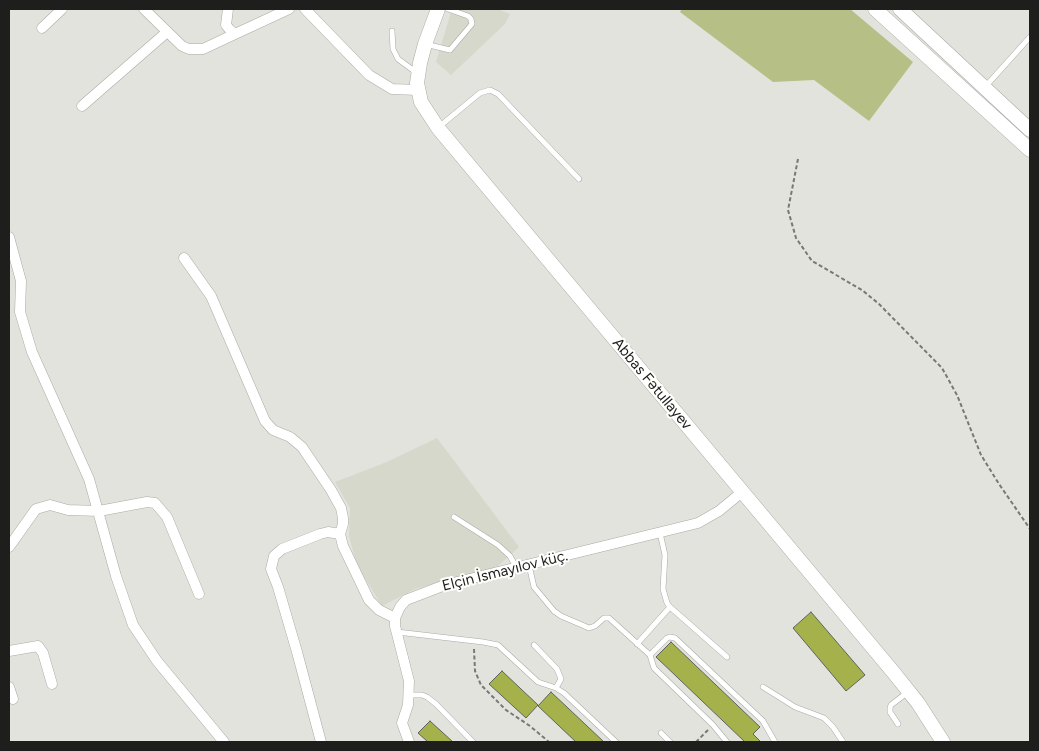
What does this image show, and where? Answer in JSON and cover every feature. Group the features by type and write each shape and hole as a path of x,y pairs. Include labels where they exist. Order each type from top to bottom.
{"main road":[{"name":"Abbas Fətullayev","path":"438,9 425,44 418,73 418,90 421,102 438,128 909,692 943,742"},
{"path":"875,9 1030,150"},
{"path":"900,9 1030,130"}],"street":[{"path":"42,28 62,9"},
{"path":"144,9 182,46 189,49 203,49 289,9"},
{"path":"228,9 226,25 236,34"},
{"path":"305,9 369,75 392,89 418,90"},
{"path":"82,106 167,32"},
{"path":"9,237 21,281 20,312 32,352 89,479 116,576 133,625 157,661 224,742"},
{"path":"184,258 211,296 265,421 273,430 290,437 302,447 341,508 343,524 340,534 343,546 369,600 379,610 395,618 396,632 409,681 410,695 402,723 409,742"},
{"name":"Elçin İsmayılov küç.","path":"395,618 406,600 414,596 445,585 698,523 720,511 742,492"},
{"path":"9,546 36,510 50,505 68,510 99,511 147,502 154,503 167,517 199,594"},
{"path":"321,742 297,652 278,587 271,570 274,556 282,549 320,534 328,532 340,534"},
{"path":"9,651 38,646 43,653 52,684"},
{"path":"9,686 13,699"}],"lane":[{"path":"425,44 450,50 472,24 468,16 448,9"},
{"path":"392,31 393,49 398,59 418,73"},
{"path":"984,87 1030,37"},
{"path":"438,128 480,93 490,90 498,94 579,179"},
{"path":"454,517 498,545 510,556 516,568"},
{"path":"660,533 665,555 665,597 670,608 726,657"},
{"path":"528,565 534,587 554,611 589,628 607,617 650,655 651,663 660,674 713,725 727,742"},
{"path":"637,644 670,608"},
{"path":"396,632 473,640 498,645 538,682 564,693 616,742"},
{"path":"650,655 667,638 675,638 763,721 775,742"},
{"path":"534,645 559,673 561,679 556,688"},
{"path":"762,687 795,707 824,718 843,742"},
{"path":"898,724 890,712 891,705 909,692"},
{"path":"410,695 427,697 474,742"},
{"path":"661,733 670,742"}],"path":[{"path":"798,159 788,210 796,238 812,261 862,290 879,304 942,368 957,395 981,455 1030,529"},
{"path":"473,640 475,671 481,685 506,710 550,742"},
{"path":"696,742 713,725"}],"shaded area":[{"path":"452,9 497,9 510,14 505,24 451,75 436,62"},
{"path":"437,438 519,547 497,567 415,589 382,606 357,565 349,536 350,508 335,482 387,462"}],"green space":[{"path":"682,9 850,9 913,62 869,121 814,80 773,82 680,12"}],"building":[{"path":"811,612 865,675 846,691 793,628"},
{"path":"671,642 760,727 753,734 761,742 745,742 656,657"},
{"path":"502,671 538,705 526,718 489,684"},
{"path":"551,692 604,742 576,742 538,706"},
{"path":"430,721 453,742 428,742 418,733"}]}
